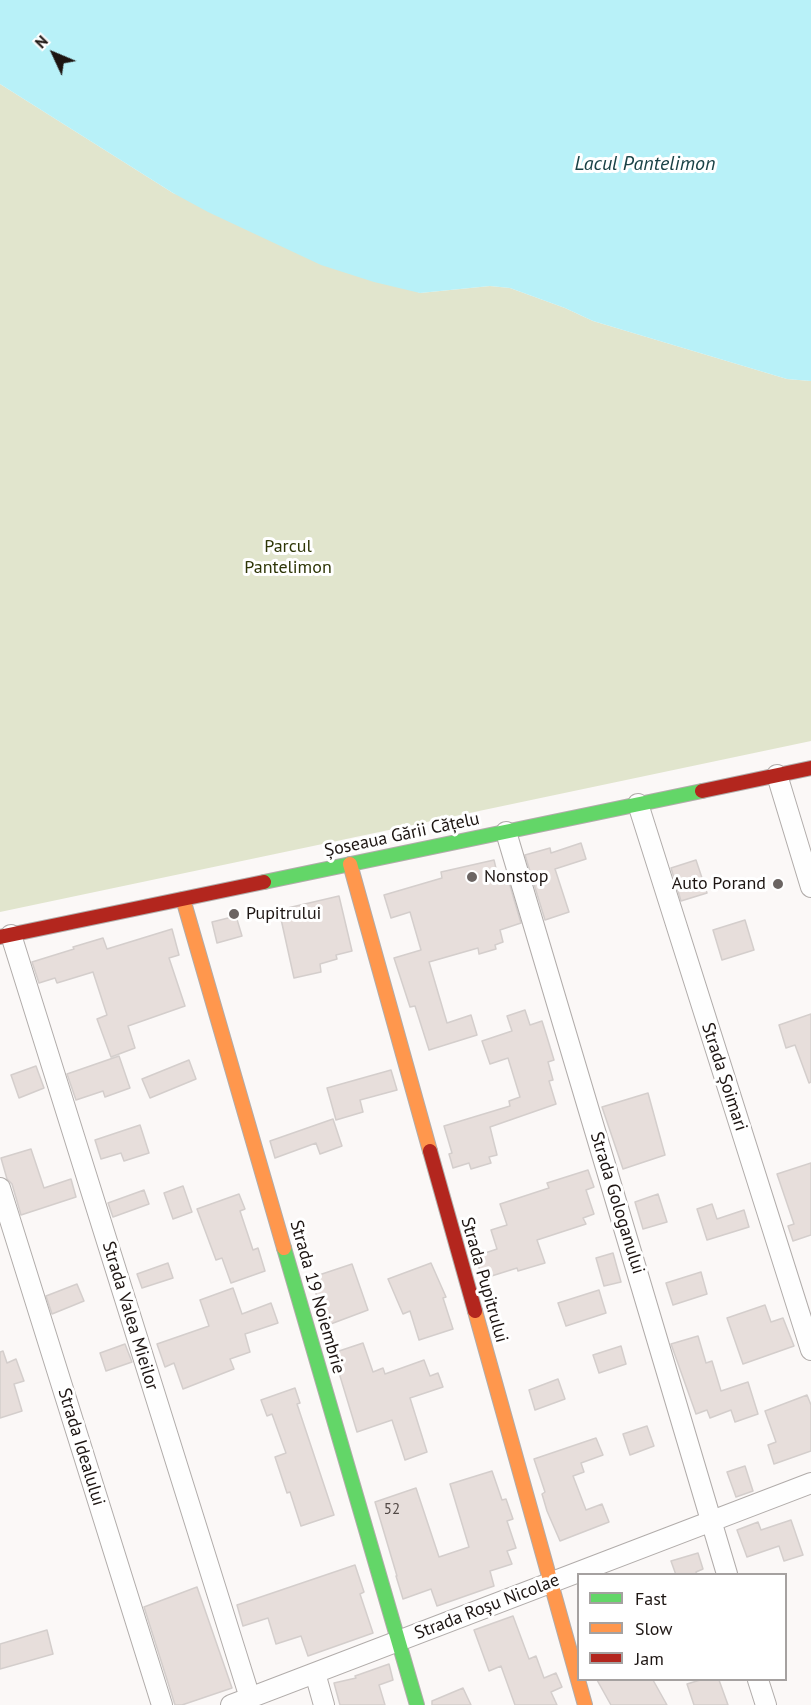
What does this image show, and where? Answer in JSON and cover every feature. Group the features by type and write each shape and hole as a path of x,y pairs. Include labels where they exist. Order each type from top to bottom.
{"street":[{"name":"Șoseaua Gării Cățelu","path":"5,936 811,768"},
{"path":"777,775 811,887"},
{"name":"Strada Șoimari","path":"638,804 811,1350"},
{"name":"Strada Gologanului","path":"506,832 726,1573"},
{"name":"Strada Pupitrului","path":"350,864 577,1677"},
{"name":"Strada 19 Noiembrie","path":"183,900 417,1705"},
{"name":"Strada Valea Mieilor","path":"5,936 250,1698"},
{"name":"Strada Idealului","path":"0,1188 162,1705"},
{"name":"Strada Roșu Nicolae","path":"231,1705 811,1483"},
{"path":"315,1673 324,1705"},
{"name":"Strada Pupitrului","path":"578,1681 585,1705"},
{"path":"758,1681 765,1705"}],"green space":[{"name":"Parcul Pantelimon","path":"0,84 173,193 420,293 490,286 510,288 593,321 787,379 811,381 811,741 0,912"}],"water":[{"name":"Lacul Pantelimon","path":"0,0 811,0 811,381 787,379 593,321 510,288 490,286 420,293 374,282 321,265 208,212 173,193 0,84"}],"building":[{"path":"581,843 586,859 555,869 569,912 545,920 525,855 550,848 551,853"},
{"path":"494,860 499,881 508,879 521,923 500,930 503,942 495,945 496,949 479,954 478,948 429,962 447,1023 471,1015 477,1035 429,1050 415,1006 410,1007 394,958 421,950 410,912 391,918 384,895 442,878 441,872"},
{"path":"696,860 707,893 681,901 671,868"},
{"path":"339,896 352,951 336,955 337,959 320,964 321,972 294,978 279,910"},
{"path":"236,916 242,936 217,943 212,922"},
{"path":"745,920 754,950 722,960 713,930"},
{"path":"172,929 179,955 169,958 185,1006 128,1026 135,1048 111,1057 97,1019 107,1015 93,972 57,983 55,978 39,983 32,962 103,938 107,949"},
{"path":"525,1010 530,1025 542,1021 554,1060 548,1062 553,1080 549,1081 556,1104 490,1127 497,1155 489,1157 491,1163 471,1169 469,1163 453,1168 449,1154 452,1153 444,1126 510,1106 509,1101 520,1097 508,1058 490,1064 482,1041 512,1031 507,1016"},
{"path":"811,1014 811,1082 809,1083 795,1045 786,1048 779,1025"},
{"path":"119,1056 130,1088 105,1097 103,1091 76,1100 67,1074"},
{"path":"189,1060 196,1079 150,1098 142,1079"},
{"path":"36,1066 44,1088 19,1098 11,1075"},
{"path":"391,1070 397,1090 360,1100 363,1112 336,1120 327,1088"},
{"path":"648,1093 665,1155 623,1169 602,1107"},
{"path":"333,1119 342,1146 320,1154 316,1143 275,1158 270,1141"},
{"path":"140,1125 149,1153 124,1161 121,1153 101,1159 95,1140"},
{"path":"31,1149 44,1188 71,1179 76,1197 21,1215 1,1158"},
{"path":"811,1163 811,1235 793,1241 788,1226 794,1224 777,1174"},
{"path":"588,1170 594,1187 586,1190 594,1214 583,1218 586,1224 537,1240 545,1263 518,1271 517,1268 482,1279 476,1256 497,1249 491,1230 507,1225 500,1204 549,1188 547,1183"},
{"path":"183,1186 192,1212 173,1219 164,1193"},
{"path":"144,1190 149,1204 113,1217 108,1203"},
{"path":"239,1194 245,1209 240,1211 253,1250 258,1248 265,1271 231,1283 222,1258 216,1260 197,1209"},
{"path":"658,1194 667,1222 643,1229 635,1202"},
{"path":"712,1204 717,1219 744,1210 749,1227 707,1240 697,1209"},
{"path":"613,1253 621,1282 604,1286 596,1258"},
{"path":"168,1263 173,1278 142,1288 137,1274"},
{"path":"431,1263 446,1297 443,1298 453,1329 419,1340 410,1311 403,1314 388,1279"},
{"path":"352,1264 368,1310 328,1325 310,1278"},
{"path":"701,1272 707,1294 673,1305 666,1283"},
{"path":"77,1284 84,1301 52,1314 46,1296"},
{"path":"233,1288 242,1314 271,1303 278,1323 245,1334 250,1352 230,1359 234,1369 183,1389 174,1363 165,1367 157,1344 209,1326 200,1300"},
{"path":"599,1290 606,1313 566,1326 558,1303"},
{"path":"765,1305 771,1322 783,1318 794,1346 743,1364 727,1318"},
{"path":"698,1336 706,1363 712,1361 721,1391 748,1382 758,1414 735,1422 731,1410 710,1418 707,1410 696,1414 671,1344"},
{"path":"363,1343 373,1372 383,1368 385,1374 424,1360 430,1376 438,1373 443,1387 410,1398 427,1452 405,1460 392,1420 357,1432 333,1353"},
{"path":"125,1344 132,1362 106,1371 100,1353"},
{"path":"621,1346 626,1364 599,1373 593,1355"},
{"path":"3,1351 7,1363 16,1359 24,1381 14,1384 22,1411 0,1418 0,1352"},
{"path":"558,1379 565,1399 535,1410 529,1390"},
{"path":"295,1388 300,1403 297,1404 334,1515 301,1526 275,1457 286,1453 272,1414 267,1416 261,1400"},
{"path":"807,1395 811,1405 811,1451 774,1464 768,1445 776,1442 765,1411"},
{"path":"647,1426 654,1446 630,1455 623,1434"},
{"path":"596,1438 603,1455 581,1463 584,1472 573,1476 586,1510 602,1504 609,1522 560,1541 547,1511 542,1494 545,1492 534,1459"},
{"path":"745,1466 753,1491 736,1497 727,1472"},
{"path":"492,1471 502,1500 506,1499 513,1519 507,1521 516,1548 507,1551 512,1564 490,1571 494,1586 437,1606 431,1589 403,1599 375,1502 416,1488 439,1557 469,1547 450,1484"},
{"path":"791,1520 803,1555 784,1561 779,1546 747,1557 737,1530 758,1522 761,1530"},
{"path":"698,1553 703,1569 696,1573 675,1573 671,1561"},
{"path":"355,1565 364,1592 360,1594 373,1633 308,1656 301,1636 276,1644 268,1618 243,1626 237,1605"},
{"path":"197,1587 232,1688 182,1705 175,1705 144,1607"},
{"path":"513,1616 529,1659 536,1656 544,1678 556,1673 562,1687 551,1692 557,1705 515,1705 501,1666 489,1671 474,1630"},
{"path":"47,1630 53,1654 0,1669 0,1644"},
{"path":"389,1664 393,1680 379,1685 385,1705 340,1705 334,1683 356,1678 355,1676"},
{"path":"598,1681 654,1681 667,1705 611,1705"},
{"path":"697,1681 719,1681 728,1705 694,1705 687,1684"},
{"path":"463,1688 471,1705 432,1705 432,1701"}],"traffic: fast":[{"path":"264,882 702,791"},
{"path":"284,1248 417,1705"}],"traffic: slow":[{"path":"350,864 430,1151"},
{"path":"183,899 284,1248"},
{"path":"475,1311 577,1676"},
{"path":"578,1681 585,1705"}],"traffic: jam":[{"path":"702,791 811,768"},
{"path":"0,937 264,882"},
{"path":"430,1151 475,1311"}],"place":[{"name":"Nonstop","path":"472,877"},
{"name":"Auto Porand","path":"778,884"},
{"name":"Pupitrului","path":"234,914"}]}
